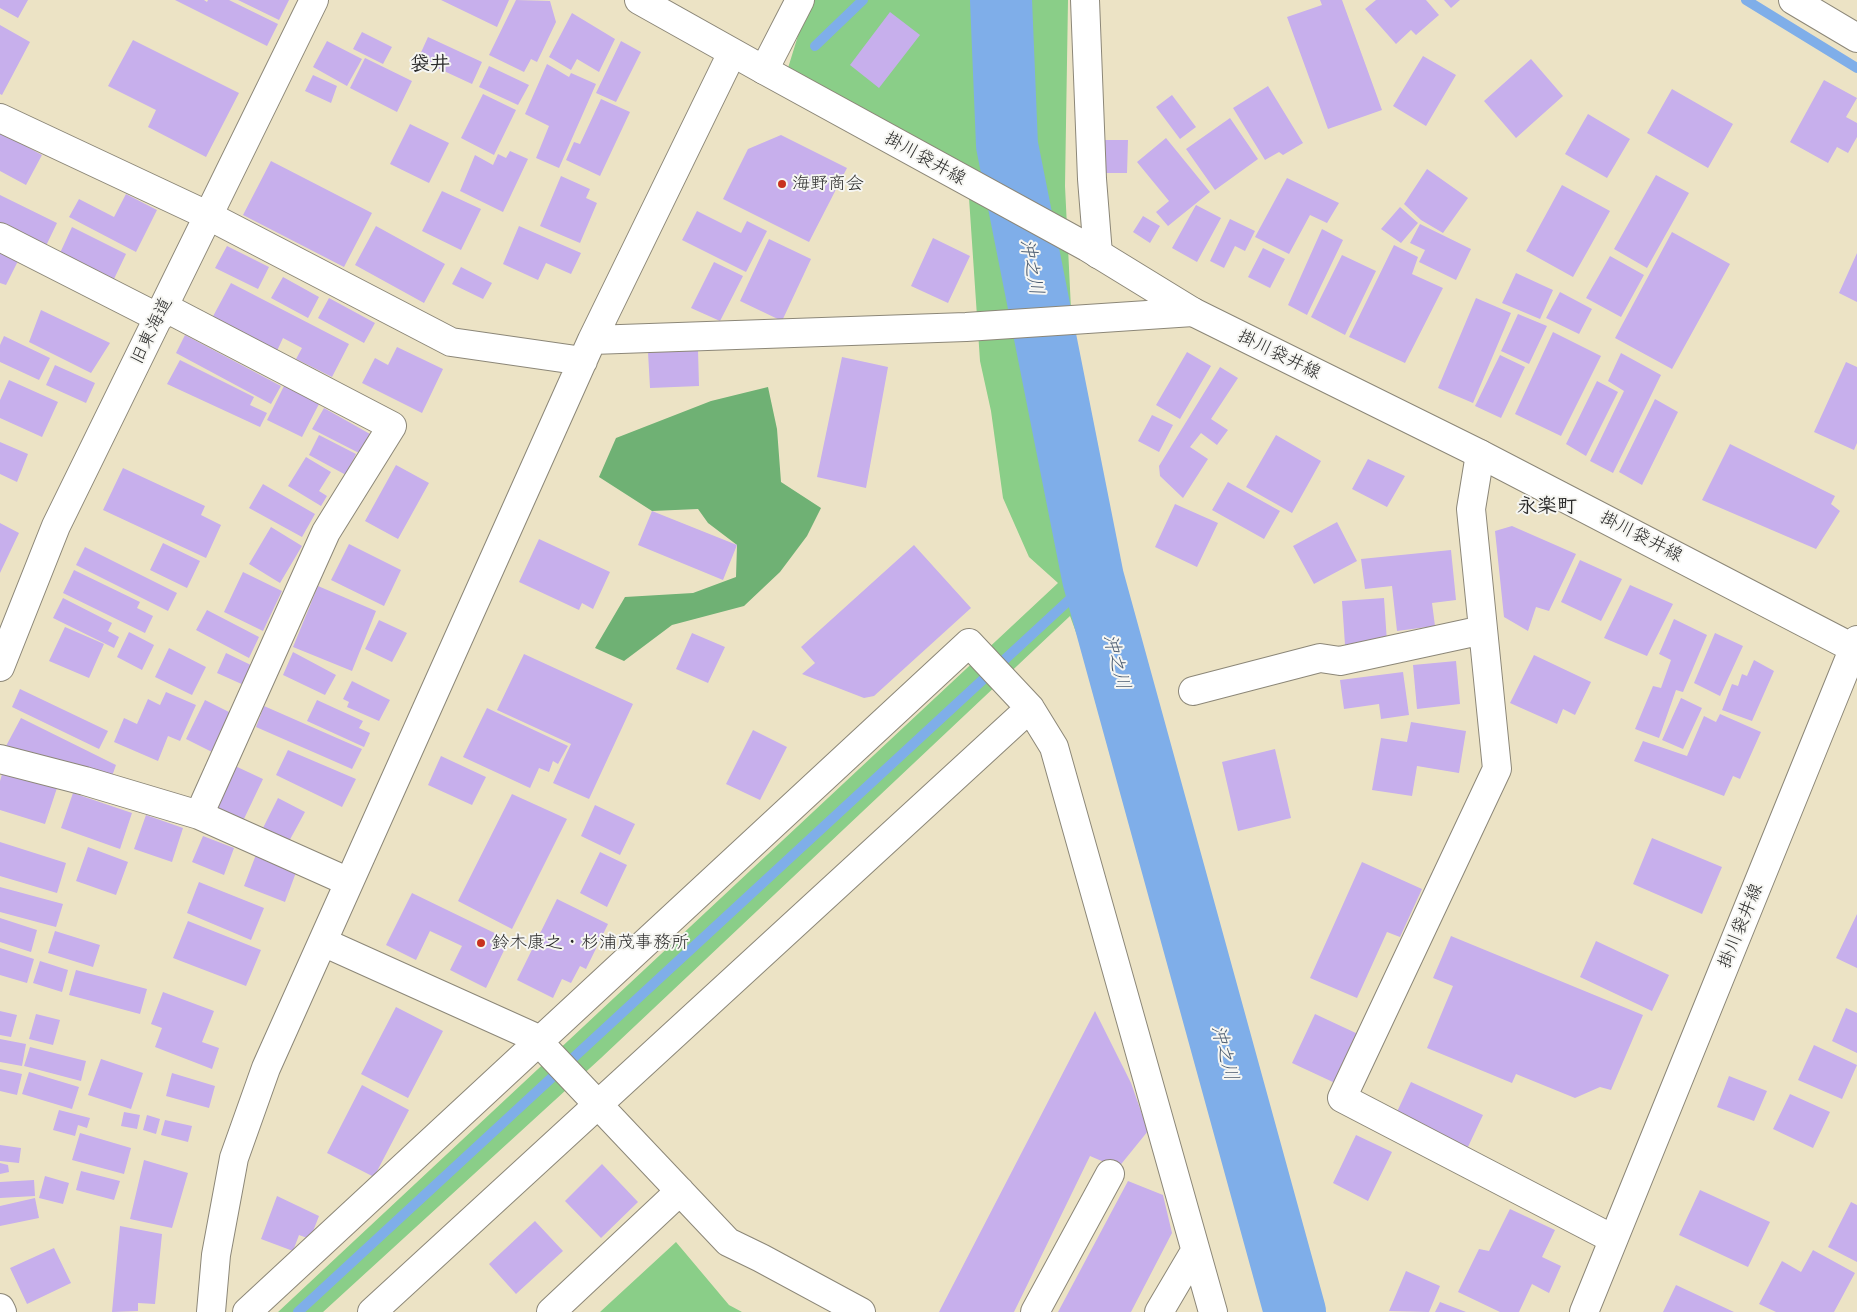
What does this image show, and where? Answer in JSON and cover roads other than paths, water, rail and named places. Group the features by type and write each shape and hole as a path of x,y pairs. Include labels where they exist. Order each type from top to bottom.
{"street":[{"name":"旧東海道","path":"0,667 56,526 314,0"},
{"name":"掛川袋井線","path":"639,0 968,183 1093,250 1193,312 1480,454 1856,646 1584,1312"},
{"path":"764,70 800,0"},
{"path":"1086,0 1093,250"},
{"path":"1793,0 1857,38"},
{"path":"211,1312 216,1255 234,1158 266,1068 587,350 732,52"},
{"path":"0,118 209,216 451,342 587,350 1193,312"},
{"path":"0,238 162,312 392,426 326,532 200,815"},
{"path":"1480,454 1471,509 1497,769 1342,1098 1613,1239"},
{"path":"1193,692 1320,658 1340,660 1483,630"},
{"path":"247,1312 974,647 1030,708 1054,747 1212,1312"},
{"path":"372,1312 594,1101 1030,708"},
{"path":"0,759 85,780 200,815 349,882"},
{"path":"323,942 534,1037 728,1242 861,1312"},
{"path":"1036,1312 1110,1174"},
{"path":"551,1312 680,1191"},
{"path":"1159,1312 1195,1251"},
{"path":"0,1308 2,1312"}],"waterway":[{"path":"815,46 863,0"},
{"name":"沖之川","path":"1001,0 1007,145 1093,578 1295,1312"},
{"path":"1746,0 1857,68"},
{"path":"298,1312 1093,578"}],"place":[{"name":"海野商会","path":"782,184"},
{"name":"鈴木康之・杉浦茂事務所","path":"481,943"}],"district":[{"name":"袋井","path":"430,65"},
{"name":"永楽町","path":"1547,507"}]}
